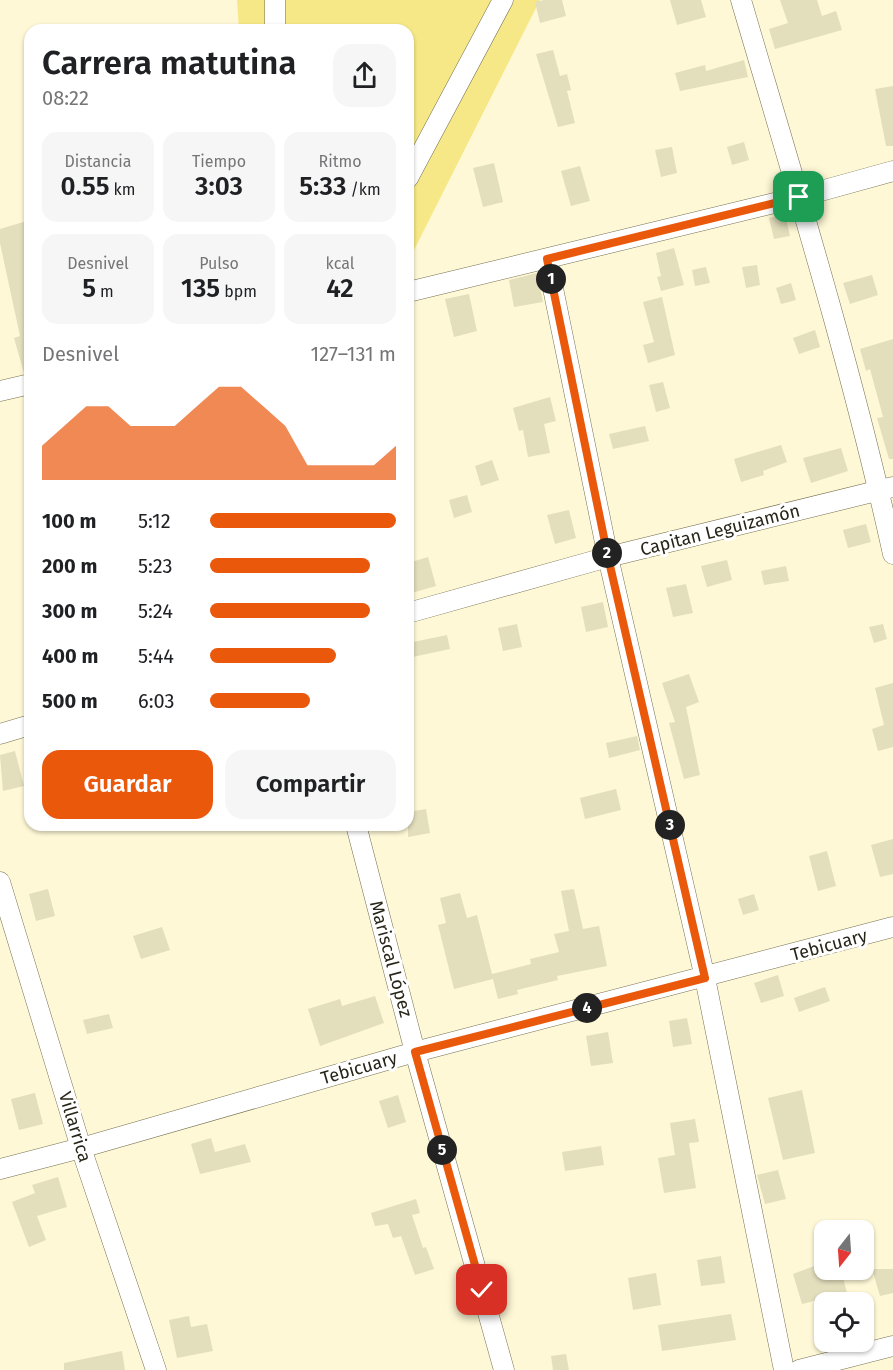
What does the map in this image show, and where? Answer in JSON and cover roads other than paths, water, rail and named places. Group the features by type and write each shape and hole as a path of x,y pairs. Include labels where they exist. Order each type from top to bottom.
{"street":[{"path":"274,24 275,0"},
{"path":"414,167 503,0"},
{"path":"741,0 886,489 893,554"},
{"path":"414,291 799,197 893,171"},
{"path":"547,259 608,557 705,978 784,1370"},
{"path":"0,391 24,385"},
{"name":"Capitan Leguizamón","path":"414,611 608,557 886,489"},
{"path":"0,734 24,727"},
{"name":"Mariscal López","path":"358,831 415,1052 504,1370"},
{"name":"Villarrica","path":"0,882 81,1148 156,1370"},
{"name":"Tebicuary","path":"0,1168 81,1148 415,1052 893,927"},
{"path":"799,1370 893,1346"}]}
